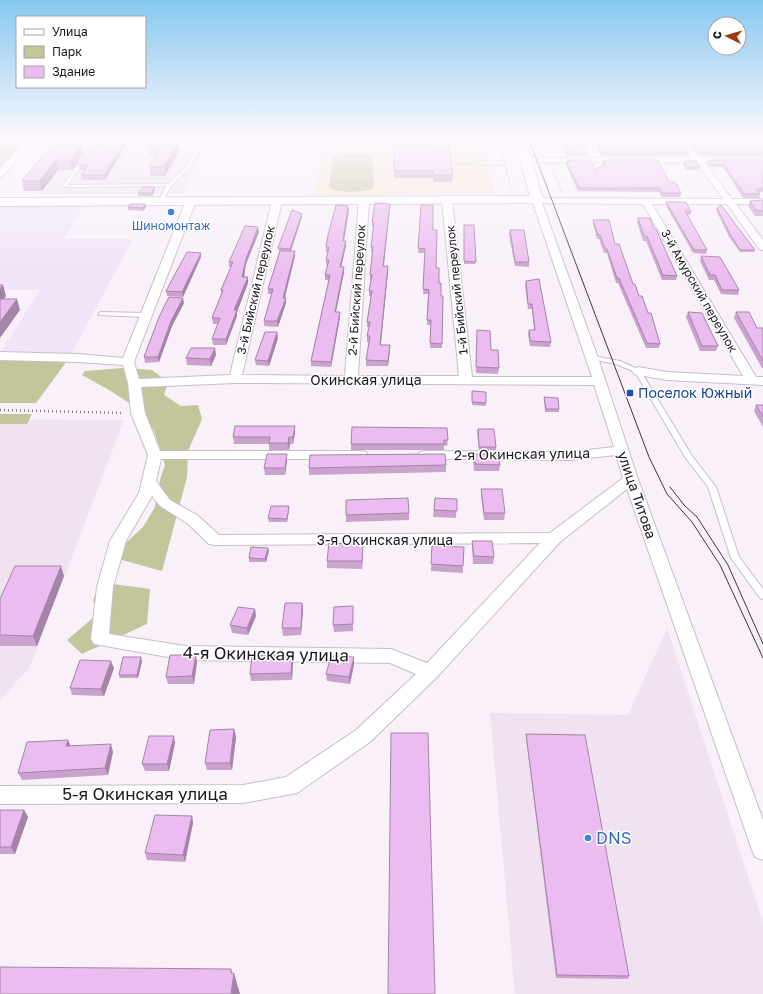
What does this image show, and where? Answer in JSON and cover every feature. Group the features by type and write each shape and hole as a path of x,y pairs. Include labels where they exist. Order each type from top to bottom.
{"street":[{"name":"улица Титова","path":"532,183 536,200 592,358 631,479 763,850"},
{"path":"715,183 763,247"},
{"name":"2-й Бийский переулок","path":"351,380 364,200"},
{"name":"1-й Бийский переулок","path":"447,200 466,380"},
{"path":"0,202 536,200 763,202"},
{"path":"150,482 156,455 138,413 134,383 128,362 192,201"},
{"name":"3-й Бийский переулок","path":"235,379 277,201"},
{"name":"3-й Амурский переулок","path":"646,201 758,381"},
{"path":"0,356 78,358 128,362"},
{"path":"638,372 667,376 758,381"},
{"name":"Окинская улица","path":"134,383 235,379 599,381"},
{"name":"2-я Окинская улица","path":"412,455 570,456 622,450"},
{"path":"156,455 372,455"},
{"path":"430,672 554,538 631,479"},
{"name":"3-я Окинская улица","path":"150,482 165,503 192,519 215,540 554,538"},
{"name":"4-я Окинская улица","path":"150,482 146,493 118,541 105,587 100,639 185,653 391,656 430,672"},
{"name":"5-я Окинская улица","path":"0,795 243,794 290,786 363,736 430,672"}],"lane":[{"path":"67,183 65,186 169,185 161,201"},
{"path":"101,314 146,315"},
{"path":"592,358 618,362 638,372 689,458 712,487 735,558 763,596"}],"path":[{"path":"509,183 513,200"},
{"path":"0,410 138,413"}],"shaded area":[{"path":"48,183 189,183 185,193 40,194"},
{"path":"316,183 492,183 495,193 314,195"},
{"path":"84,205 63,239 133,239 70,356 0,353 40,290 0,290 0,206"},
{"path":"0,419 124,420 30,667 0,700"},
{"path":"667,628 763,922 763,994 515,994 490,713 628,715"}],"green space":[{"path":"330,183 374,183 374,188 364,191 339,191 329,188"},
{"path":"0,359 67,361 36,403 0,403"},
{"path":"122,368 152,370 168,382 164,395 181,406 198,405 202,419 188,451 187,477 162,571 111,557 143,527 155,507 160,480 165,465 154,431 142,411 82,375 85,371"},
{"path":"0,414 32,414 27,424 0,424"},
{"path":"99,582 150,589 147,624 82,654 67,640 101,611 93,601"}],"building":[{"path":"577,183 676,183 681,193 662,193 660,188 579,188"},
{"path":"737,183 763,183 763,189 756,189 760,194 744,194"},
{"path":"143,187 155,187 151,193 138,193"},
{"path":"763,200 763,211 756,210 750,201"},
{"path":"666,202 686,202 691,212 685,211 707,250 694,250"},
{"path":"375,203 390,204 383,266 388,266 380,345 390,345 388,361 366,360 370,336 367,336 370,322 367,322 372,291 369,291 372,275 370,275 373,247 371,247 374,222 372,222"},
{"path":"130,204 145,204 143,208 128,207"},
{"path":"336,205 348,206 343,241 346,241 340,267 344,267 335,312 340,312 331,362 311,361 330,275 325,275 329,260 326,260 329,247 326,247"},
{"path":"421,205 433,205 433,230 437,230 436,268 439,268 439,283 441,283 441,296 443,296 442,344 430,343 431,320 427,320 429,290 423,289 425,249 418,248"},
{"path":"721,205 755,250 740,250 717,208"},
{"path":"292,210 302,214 290,249 278,248"},
{"path":"638,218 650,218 677,276 663,275 647,236 644,236"},
{"path":"593,220 609,220 615,244 619,244 633,284 635,284 639,296 642,296 648,313 651,313 660,344 647,343 619,278 617,278 607,249 605,249 600,235 598,235"},
{"path":"464,225 474,225 476,262 464,261"},
{"path":"245,226 258,227 246,259 242,277 248,277 234,310 237,310 226,339 212,339 220,318 212,318 223,290 221,290 233,262 229,262"},
{"path":"510,230 524,230 529,262 515,262"},
{"path":"280,251 295,251 283,298 286,298 277,321 264,321 273,289 268,289"},
{"path":"187,252 201,253 182,292 166,291"},
{"path":"701,256 720,257 739,290 722,290 715,275 710,275"},
{"path":"539,279 551,342 530,341 529,330 535,330 532,304 528,304 526,281"},
{"path":"169,297 183,298 171,321 158,357 144,357 159,317"},
{"path":"0,299 17,299 0,322"},
{"path":"688,312 702,313 718,346 702,346"},
{"path":"736,312 749,312 757,328 763,328 763,361"},
{"path":"477,330 490,331 491,350 498,350 499,368 476,367"},
{"path":"265,332 277,332 268,361 255,360"},
{"path":"191,348 215,348 210,359 186,358"},
{"path":"472,391 486,392 486,403 472,402"},
{"path":"544,397 558,398 559,409 546,409"},
{"path":"756,405 763,405 763,417"},
{"path":"235,426 295,426 293,437 289,437 288,443 269,443 270,437 233,437"},
{"path":"352,427 447,428 448,440 444,440 444,444 351,444"},
{"path":"478,429 494,429 496,447 479,447"},
{"path":"267,454 287,454 285,468 264,468"},
{"path":"445,454 446,465 309,468 310,455"},
{"path":"474,454 498,454 500,465 475,464"},
{"path":"481,489 502,489 505,513 484,513"},
{"path":"408,498 409,513 346,515 346,500"},
{"path":"435,498 457,499 457,511 434,510"},
{"path":"271,506 289,506 287,519 268,518"},
{"path":"472,541 492,541 494,557 474,556"},
{"path":"329,543 363,544 362,561 327,561"},
{"path":"432,546 464,547 463,566 431,564"},
{"path":"251,547 268,548 265,559 249,558"},
{"path":"15,566 61,566 33,636 0,635 0,599"},
{"path":"285,603 302,603 301,628 282,628"},
{"path":"353,606 353,624 333,625 334,607"},
{"path":"238,607 255,609 247,628 230,625"},
{"path":"170,655 196,655 192,676 166,677"},
{"path":"252,655 292,656 291,673 250,674"},
{"path":"331,656 354,657 349,677 326,674"},
{"path":"123,657 141,657 137,675 119,675"},
{"path":"80,660 111,661 101,689 70,688"},
{"path":"234,729 230,763 205,763 210,730"},
{"path":"391,733 428,733 435,994 388,994"},
{"path":"526,734 585,735 629,976 557,975"},
{"path":"149,736 174,736 167,764 142,764"},
{"path":"68,740 66,746 111,744 105,768 18,773 27,742"},
{"path":"0,810 24,810 11,847 0,847"},
{"path":"155,815 192,816 183,855 145,853"},
{"path":"0,967 231,969 231,973 234,973 231,994 0,994"}],"tram line":[{"path":"546,183 649,457 667,494 692,522 720,565 763,658"},
{"path":"670,487 684,505 697,517 728,565 763,644"}],"place":[{"name":"Шиномонтаж","path":"171,212"},
{"name":"Поселок Южный","path":"630,393"},
{"name":"DNS","path":"588,838"}]}
